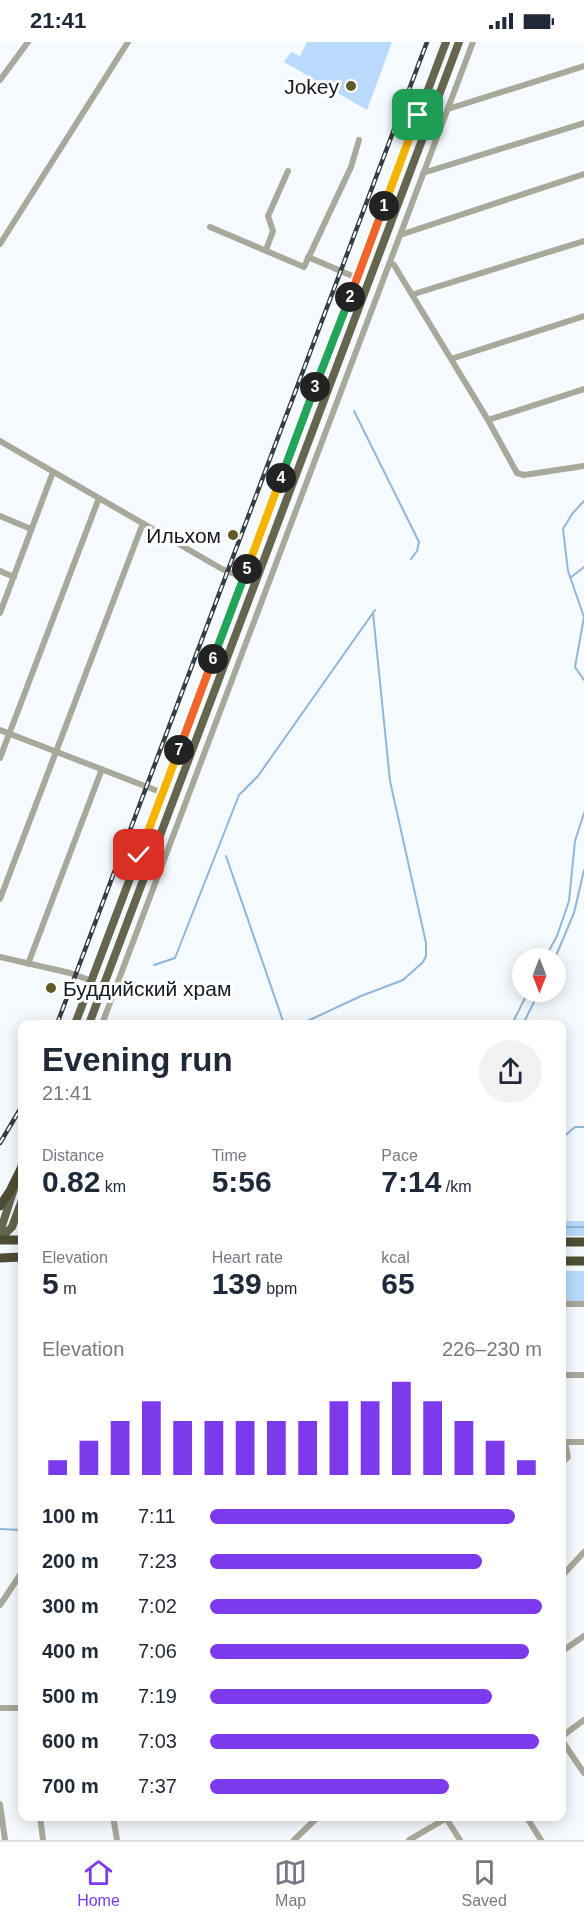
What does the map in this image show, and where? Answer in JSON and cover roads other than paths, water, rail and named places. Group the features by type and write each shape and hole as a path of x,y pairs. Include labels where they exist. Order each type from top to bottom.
{"highway":[{"path":"0,1206 18,1174"},
{"path":"0,1239 18,1240"},
{"path":"566,1242 584,1242"},
{"path":"566,1261 584,1261"}],"main road":[{"path":"77,1020 446,42"},
{"path":"90,1020 459,42"},
{"path":"87,993 99,997"},
{"path":"0,1232 18,1176"},
{"path":"0,1239 12,1227 18,1211"},
{"path":"0,1249 4,1258"}],"street":[{"path":"0,80 28,42"},
{"path":"0,244 128,42"},
{"path":"104,1020 473,42"},
{"path":"448,109 584,66"},
{"path":"423,173 584,123"},
{"path":"210,227 304,267 351,167 359,140"},
{"path":"266,250 273,231 268,216 288,171"},
{"path":"400,235 584,174"},
{"path":"414,294 584,241"},
{"path":"308,257 357,278"},
{"path":"390,263 394,265 414,294 519,474 528,475 584,466"},
{"path":"451,359 584,316"},
{"path":"488,420 584,389"},
{"path":"0,441 222,569 244,578"},
{"path":"0,613 53,472"},
{"path":"0,758 99,498"},
{"path":"0,516 31,529"},
{"path":"0,898 143,523"},
{"path":"0,571 14,577"},
{"path":"0,730 163,793"},
{"path":"28,964 102,769"},
{"path":"0,957 70,973 92,981"},
{"path":"566,1304 584,1304"},
{"path":"566,1375 584,1375"},
{"path":"566,1442 584,1442"},
{"path":"566,1572 584,1552"},
{"path":"0,1605 18,1578"},
{"path":"566,1649 584,1636"},
{"path":"0,1708 18,1708"},
{"path":"566,1734 584,1720"},
{"path":"566,1752 584,1773"},
{"path":"0,1804 5,1840"},
{"path":"41,1821 44,1840"},
{"path":"114,1821 117,1840"},
{"path":"294,1840 314,1821"},
{"path":"409,1840 441,1821"},
{"path":"450,1821 460,1840"},
{"path":"529,1821 541,1840"}],"waterway":[{"path":"354,411 419,542 417,551 411,559"},
{"path":"584,501 572,514 563,529 568,571 584,617 575,667 584,680"},
{"path":"570,578 584,567"},
{"path":"154,965 175,958 239,795 258,776 375,610"},
{"path":"310,1020 361,996 403,980 423,962 426,956 426,943 390,781 373,613"},
{"path":"550,948 569,901 575,841 584,813"},
{"path":"226,856 283,1020"},
{"path":"559,948 574,913 584,870"},
{"path":"514,1020 523,1002"},
{"path":"525,1020 534,1002"},
{"path":"566,1135 575,1127 584,1127"},
{"path":"566,1227 584,1227"},
{"path":"0,1529 18,1530"}],"railway":[{"path":"59,1020 427,42"},
{"path":"0,1143 18,1113"}],"place":[{"name":"Jokey","path":"351,86"},
{"name":"Ильхом","path":"233,535"},
{"name":"Буддийский храм","path":"51,988"}]}
